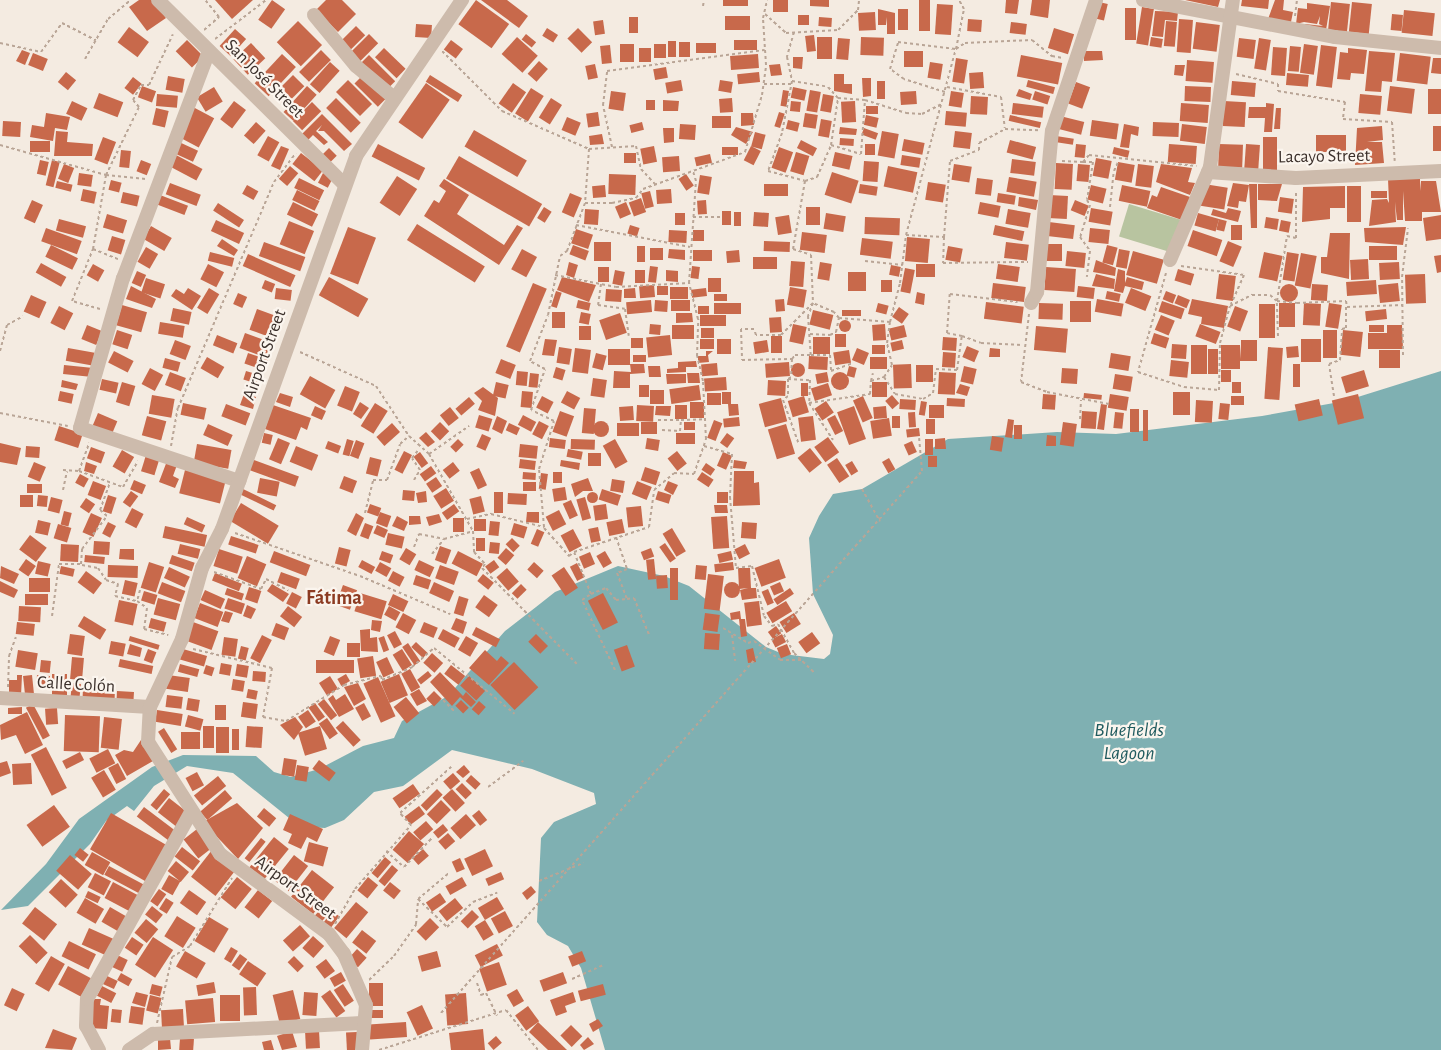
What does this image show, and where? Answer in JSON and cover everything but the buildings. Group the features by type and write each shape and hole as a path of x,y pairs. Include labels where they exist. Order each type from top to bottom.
{"street":[{"name":"San José Street","path":"158,0 345,185"},
{"name":"Airport Street","path":"362,1050 362,1023 366,1005 344,954 329,934 220,854 187,806 148,742 150,707 181,642 202,568 222,529 356,156 462,0"},
{"path":"1031,303 1037,292 1052,131 1095,0"},
{"path":"1143,0 1232,20 1335,37 1441,48"},
{"path":"1169,262 1209,169 1232,20 1233,0"},
{"path":"314,15 356,66 394,99"},
{"path":"203,45 128,263 113,313 86,430 170,456 239,481"},
{"name":"Lacayo Street","path":"1209,169 1296,178 1441,171"},
{"name":"Calle Colón","path":"4,698 150,707"},
{"path":"99,1050 86,1026 87,999 187,806"},
{"path":"129,1050 153,1034 362,1023"}],"path":[{"path":"86,59 108,19 131,0"},
{"path":"203,45 219,17 205,0"},
{"path":"203,45 266,0"},
{"path":"703,6 704,0"},
{"path":"585,203 612,204 636,198 643,189 745,152 764,84 767,0"},
{"path":"765,14 786,33 838,30 858,10 859,0"},
{"path":"872,381 884,376 892,365 887,343 890,322 903,265 906,235 956,49 964,9 959,0"},
{"path":"113,313 72,301 93,249 106,175 139,107 134,100 141,85 149,85 179,20"},
{"path":"0,43 41,52 62,23 96,40"},
{"path":"794,32 787,57 792,82 782,133 768,171 805,181 817,177 831,145 838,98"},
{"path":"945,92 904,79 890,69 898,42 956,49 965,43 1032,40 1052,56 1075,60"},
{"path":"433,43 502,111 589,149 636,146 641,169 656,185"},
{"path":"612,147 603,105 607,71 765,50"},
{"path":"1224,71 1278,84 1278,92 1345,102 1343,119 1392,122 1395,173"},
{"path":"764,84 792,82 828,87 838,98 865,100 922,114 943,104"},
{"path":"947,87 1000,98 1005,129"},
{"path":"831,145 861,154 865,100"},
{"path":"1040,262 943,263 950,161 979,150 979,143 1005,129 1052,131"},
{"path":"170,456 178,408 274,182 303,144"},
{"path":"0,145 106,175 158,181"},
{"path":"589,149 585,203 555,275 548,315 530,361 545,369 531,410 554,420 538,470 544,527 568,556 649,526 654,490 674,473 694,474 703,446 706,419 697,356 698,319 689,283 693,171"},
{"path":"1083,162 1089,154 1119,160 1209,169"},
{"path":"1050,160 1093,162 1087,200 1090,204 1080,237 1090,251 1087,276"},
{"path":"1110,207 1114,171 1119,160"},
{"path":"1278,336 1276,301 1287,236 1296,237 1296,178"},
{"path":"805,181 793,249 811,255 813,303 808,316 811,355"},
{"path":"693,217 720,217"},
{"path":"576,225 690,247"},
{"path":"1403,355 1402,277 1408,228"},
{"path":"906,235 944,237"},
{"path":"93,249 128,263"},
{"path":"865,261 903,265"},
{"path":"1169,262 1244,275 1230,306 1220,343 1218,390 1184,387 1138,372 1169,262"},
{"path":"555,275 616,287 689,283"},
{"path":"601,284 598,305 625,309 629,336"},
{"path":"1023,345 981,342 947,333 950,294 1031,303 1023,345 1021,381 1081,400 1109,404"},
{"path":"1230,306 1252,295 1270,295 1276,301 1346,301"},
{"path":"1346,301 1347,307 1403,305"},
{"path":"1334,396 1329,364 1340,360 1342,329 1346,328 1346,301"},
{"path":"813,303 834,312 839,318 890,322"},
{"path":"792,359 742,360 741,329 754,329 756,335 781,335 813,303"},
{"path":"0,351 7,325 23,316"},
{"path":"810,334 830,335 836,332 839,318"},
{"path":"884,376 895,394 923,399 933,393 936,369 957,370 962,336"},
{"path":"287,346 376,386 409,436 419,448 429,454 467,519 473,531 474,552 485,564 482,568 577,664"},
{"path":"798,442 783,400 788,396 788,379 791,377 792,359 795,355 830,355 831,371 853,363"},
{"path":"809,403 870,394 873,373"},
{"path":"788,379 810,380 809,403 833,440"},
{"path":"1080,419 1081,400"},
{"path":"0,414 86,430 79,471"},
{"path":"658,420 706,419"},
{"path":"662,430 681,431 681,420"},
{"path":"429,454 469,426"},
{"path":"365,513 373,480 387,480 400,444 409,436"},
{"path":"441,1013 921,471 919,438"},
{"path":"703,446 732,454 730,497 736,568 752,566 764,616 772,626 778,624 801,660 814,672"},
{"path":"414,480 420,470 412,458 419,448"},
{"path":"63,470 79,471 123,487 131,475"},
{"path":"63,490 67,471"},
{"path":"81,564 82,549 107,516 100,510 110,483"},
{"path":"862,489 880,521"},
{"path":"467,519 491,514 544,527"},
{"path":"222,529 360,576 450,614"},
{"path":"414,547 419,534 444,539 473,531"},
{"path":"616,537 627,569 617,573 627,598"},
{"path":"432,554 444,539"},
{"path":"574,552 591,594"},
{"path":"52,616 59,564 81,564 98,568 106,580 118,584 115,596 137,602 147,608 144,629 223,659 272,668 263,717 286,721 344,686 381,676 382,680 412,668 434,648 515,714"},
{"path":"202,568 261,589 266,579 288,590"},
{"path":"615,670 582,600 606,588 616,600 634,598 650,637"},
{"path":"137,602 140,590"},
{"path":"723,628 732,635 754,641 780,660 801,660"},
{"path":"732,635 735,661"},
{"path":"4,698 9,656 16,637"},
{"path":"443,700 454,711"},
{"path":"488,787 523,761"},
{"path":"329,934 355,889 411,825 400,813 451,767"},
{"path":"386,852 404,867 433,837"},
{"path":"539,881 583,863"},
{"path":"153,1034 172,957 190,946 239,868"},
{"path":"360,988 394,956 416,924 418,899 449,873"},
{"path":"418,899 447,927 473,902 497,892"},
{"path":"572,979 603,965"},
{"path":"477,983 481,995 486,993 497,1016"},
{"path":"379,1050 497,1016 506,1010 538,1050"}],"green space":[{"path":"1129,204 1181,220 1171,252 1119,237"}],"water":[{"name":"Bluefields Lagoon","path":"1441,371 1441,1050 605,1050 581,968 568,946 547,935 537,922 541,838 554,822 596,804 594,793 532,769 452,750 403,786 374,792 344,820 325,828 307,827 294,822 233,773 187,766 154,786 134,811 127,806 106,821 90,844 28,906 1,910 46,864 79,819 152,767 183,755 256,756 274,772 291,777 319,769 363,746 394,738 402,721 448,696 505,631 555,592 618,566 664,576 689,586 766,647 783,654 824,659 830,654 833,635 813,594 809,538 819,516 833,494 862,489 948,439 1057,432 1116,434 1262,416 1345,401"}],"district":[{"name":"Fátima","path":"334,598"}]}
